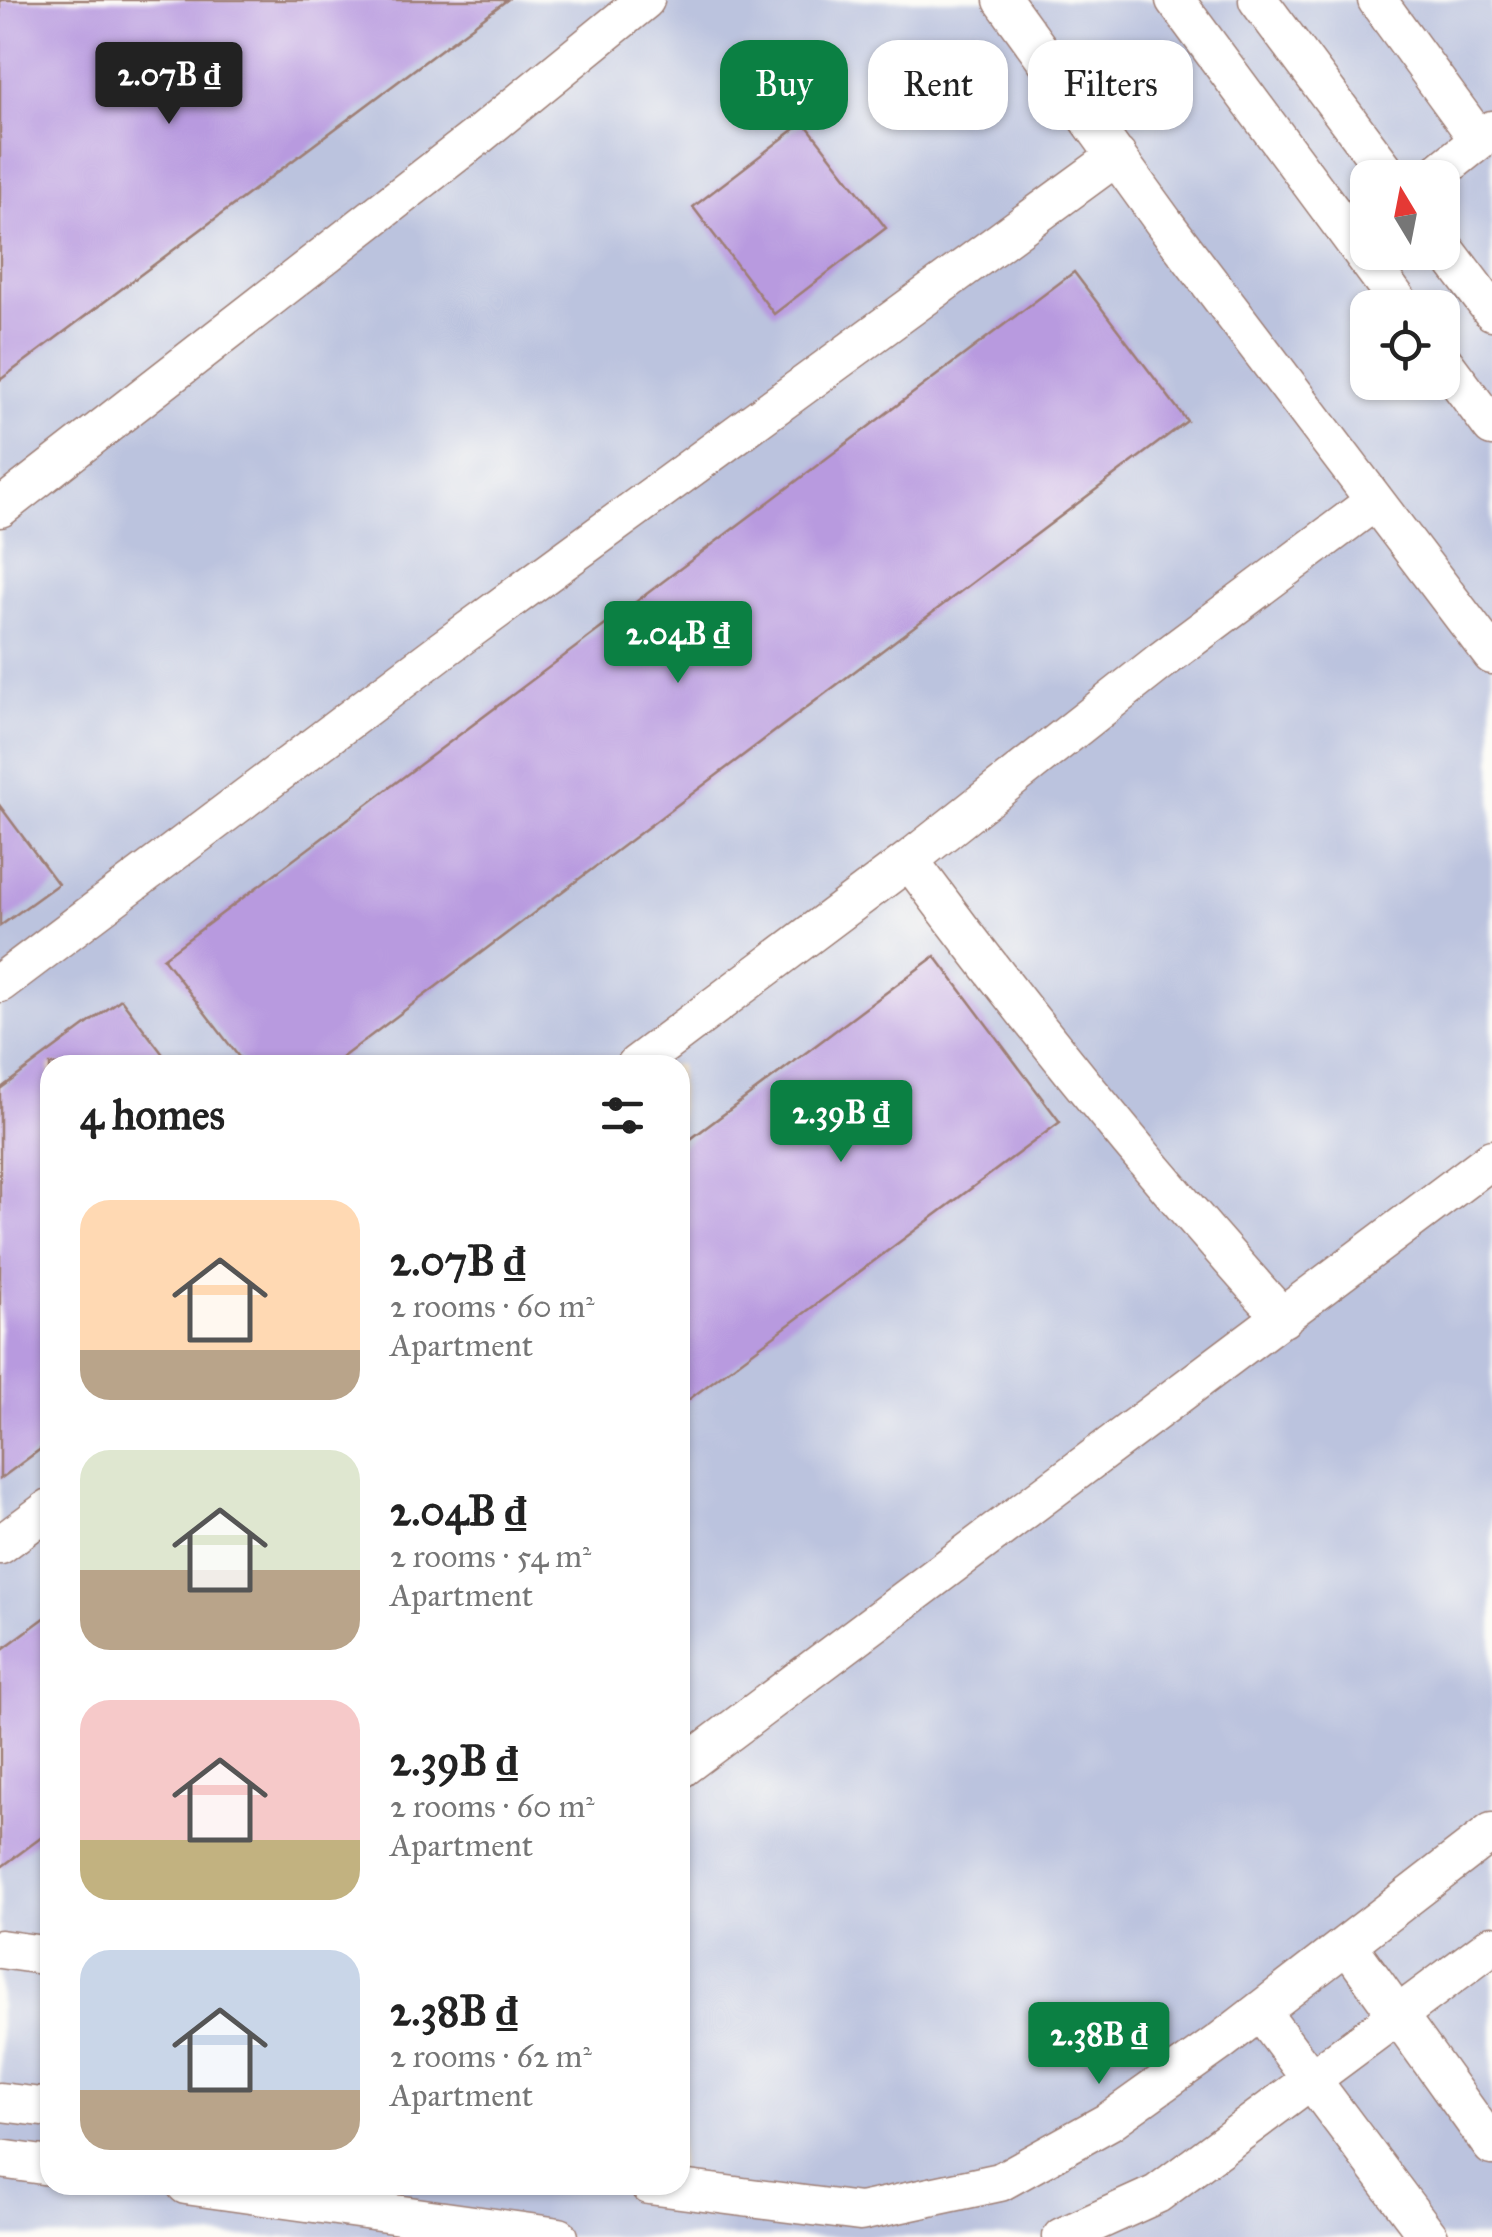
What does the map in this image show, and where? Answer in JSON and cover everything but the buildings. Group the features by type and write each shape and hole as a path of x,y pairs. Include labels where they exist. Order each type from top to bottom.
{"street":[{"path":"0,508 478,136 645,0"},
{"path":"1004,0 1492,655"},
{"path":"1175,0 1390,290"},
{"path":"1258,0 1378,160"},
{"path":"1377,0 1486,135 1455,160"},
{"path":"0,983 442,650 1117,156"},
{"path":"1460,270 1492,312"},
{"path":"1460,384 1492,427"},
{"path":"649,1055 909,860 1161,660 1375,501"},
{"path":"909,860 970,942 1197,1222 1283,1318"},
{"path":"690,1762 1492,1159"},
{"path":"0,1544 40,1515"},
{"path":"690,2190 860,2212 1000,2182 1108,2122 1260,2011 1492,1832"},
{"path":"1347,1944 1492,2146"},
{"path":"1062,2237 1157,2194 1492,1945"},
{"path":"0,1949 40,1955"},
{"path":"1260,2011 1429,2237"},
{"path":"0,2102 40,2107"},
{"path":"0,2159 40,2165"},
{"path":"258,2195 559,2237"}],"shaded area":[{"path":"0,0 1492,0 1492,2237 0,2237"}]}
